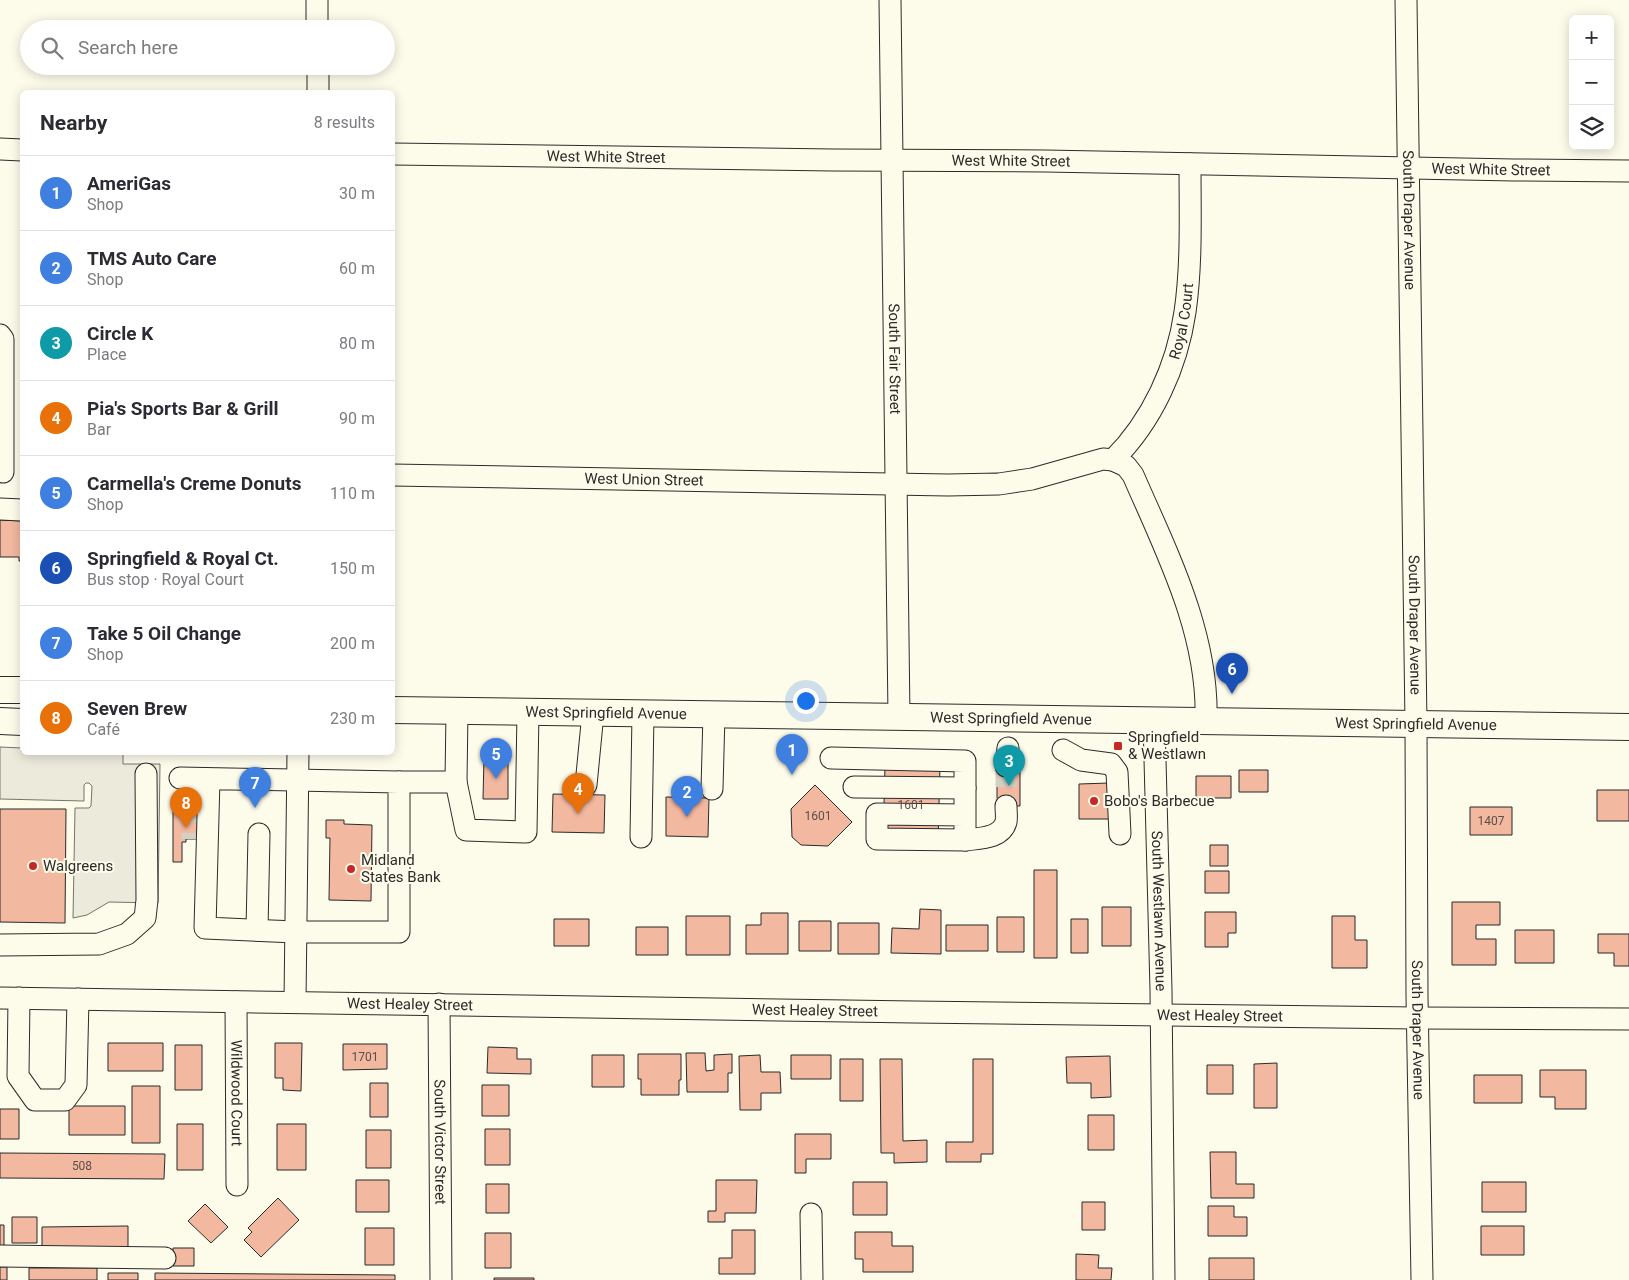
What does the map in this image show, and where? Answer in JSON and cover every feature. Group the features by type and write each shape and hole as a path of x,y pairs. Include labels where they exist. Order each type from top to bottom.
{"main road":[{"path":"0,690 20,690"},
{"name":"West Springfield Avenue","path":"395,710 1629,727"},
{"path":"0,722 20,722"}],"street":[{"path":"317,0 317,20"},
{"name":"South Fair Street","path":"890,0 899,717"},
{"name":"South Draper Avenue","path":"1406,0 1422,1280"},
{"path":"318,75 318,90"},
{"path":"0,149 20,150"},
{"name":"West White Street","path":"395,154 1629,170"},
{"name":"Royal Court","path":"1113,460 1140,428 1155,404 1167,377 1178,343 1185,312 1189,262 1190,164"},
{"path":"0,335 3,339 9,472"},
{"path":"896,484 999,484 1032,479 1103,459 1113,460 1126,466 1134,475 1178,580 1191,620 1204,674 1207,698 1206,721"},
{"name":"West Union Street","path":"395,475 896,484"},
{"path":"0,509 20,510"},
{"path":"456,711 456,782 466,830 526,832 528,712"},
{"path":"586,784 593,713"},
{"path":"640,837 643,714"},
{"path":"712,789 714,714"},
{"name":"South Westlawn Avenue","path":"1154,721 1162,1014 1164,1280"},
{"path":"1063,750 1081,760 1111,764 1117,772 1120,834"},
{"path":"295,1002 298,755"},
{"path":"831,758 965,761 965,840"},
{"path":"0,945 100,944 128,934 145,918 147,900 146,774"},
{"path":"194,779 456,782"},
{"path":"194,779 205,928 296,932 399,932 399,782"},
{"path":"192,801 194,779"},
{"path":"854,787 965,788"},
{"path":"965,815 877,814 877,839 965,840 990,837 1001,831 1006,822 1006,806"},
{"path":"257,930 259,834"},
{"path":"192,839 192,896 205,916"},
{"path":"10,998 18,1076 34,1100 65,1100 76,1085 78,999"},
{"name":"West Healey Street","path":"10,998 1418,1018 1629,1019"},
{"name":"Wildwood Court","path":"236,1002 236,1185"},
{"name":"South Victor Street","path":"439,1004 441,1280"},
{"path":"812,1214 812,1280"},
{"path":"0,1256 165,1258"}],"shaded area":[{"path":"0,747 20,748 20,755 123,755 123,764 160,764 158,903 109,902 87,915 73,918 75,808 89,808 91,806 92,786 89,783 84,785 84,801 0,799"}],"building":[{"path":"0,520 20,521 20,561 19,557 0,557"},
{"path":"484,758 508,758 508,799 483,799"},
{"path":"885,764 940,765 938,846 883,845"},
{"path":"997,766 1020,766 1020,806 997,806"},
{"path":"1239,770 1268,770 1268,792 1239,792"},
{"path":"1196,776 1231,776 1231,798 1196,798"},
{"name":"Bobo's Barbecue","path":"1109,783 1109,819 1079,819 1079,784"},
{"path":"815,785 852,822 828,846 801,845 792,837 791,809"},
{"path":"1597,790 1629,790 1629,821 1597,821"},
{"path":"553,794 605,795 604,833 552,832"},
{"path":"666,797 709,798 708,837 666,836"},
{"path":"173,801 203,801 199,839 186,839 186,842 182,842 182,862 173,862"},
{"path":"1470,807 1512,807 1512,835 1470,835"},
{"name":"Walgreens","path":"0,809 66,809 65,923 0,922"},
{"name":"Midland States Bank","path":"326,820 344,820 344,824 372,825 371,901 329,900 330,838 326,838"},
{"path":"1210,845 1228,845 1228,866 1210,866"},
{"path":"1034,870 1057,870 1057,958 1034,958"},
{"path":"1205,871 1229,871 1229,893 1205,893"},
{"path":"1452,902 1500,902 1500,925 1476,925 1476,939 1496,939 1496,965 1452,965"},
{"path":"1102,907 1131,907 1131,946 1102,946"},
{"path":"920,909 941,910 941,954 891,953 892,928 919,929"},
{"path":"1205,912 1236,912 1236,933 1228,933 1228,947 1205,947"},
{"path":"761,913 788,913 788,954 746,954 746,925 761,925"},
{"path":"686,916 730,916 730,955 686,955"},
{"path":"1332,916 1355,916 1355,940 1367,940 1367,968 1332,968"},
{"path":"997,917 1024,917 1024,952 997,952"},
{"path":"554,919 589,919 589,946 554,946"},
{"path":"1071,919 1088,919 1088,953 1071,953"},
{"path":"799,921 831,921 831,951 799,951"},
{"path":"838,923 879,923 879,954 838,954"},
{"path":"946,925 988,925 988,951 946,951"},
{"path":"636,927 668,927 668,955 636,955"},
{"path":"1515,930 1554,930 1554,963 1515,963"},
{"path":"1598,934 1629,934 1629,966 1614,966 1614,953 1598,953"},
{"path":"108,1043 163,1043 163,1071 108,1071"},
{"path":"275,1043 302,1043 301,1091 283,1090 283,1078 275,1078"},
{"path":"343,1044 387,1044 387,1069 343,1070"},
{"path":"175,1045 202,1045 202,1090 175,1090"},
{"path":"488,1047 517,1048 517,1059 531,1059 531,1074 487,1073"},
{"path":"686,1053 705,1053 706,1071 714,1070 714,1055 732,1054 732,1073 728,1073 728,1092 687,1092"},
{"path":"638,1054 681,1054 679,1095 641,1095 641,1079 638,1079"},
{"path":"592,1055 624,1055 624,1087 592,1087"},
{"path":"760,1055 761,1072 780,1072 781,1093 761,1093 761,1110 740,1110 739,1056"},
{"path":"791,1055 831,1055 831,1079 791,1079"},
{"path":"1110,1056 1111,1097 1091,1098 1091,1083 1067,1083 1066,1057"},
{"path":"840,1059 863,1059 863,1101 840,1101"},
{"path":"880,1059 902,1059 903,1141 927,1140 927,1162 894,1163 894,1153 881,1153"},
{"path":"973,1059 993,1059 993,1154 981,1154 981,1162 946,1162 946,1142 973,1142"},
{"path":"1277,1063 1277,1108 1254,1108 1254,1064"},
{"path":"1207,1065 1233,1065 1233,1094 1207,1094"},
{"path":"1540,1070 1586,1070 1586,1109 1555,1109 1555,1097 1540,1097"},
{"path":"1474,1075 1522,1075 1522,1103 1474,1103"},
{"path":"370,1083 388,1083 388,1117 370,1117"},
{"path":"482,1085 509,1085 509,1116 482,1116"},
{"path":"132,1086 160,1086 160,1143 132,1143"},
{"path":"69,1106 125,1106 125,1135 69,1135"},
{"path":"0,1109 19,1109 19,1139 0,1139"},
{"path":"1088,1115 1114,1115 1114,1150 1088,1150"},
{"path":"177,1124 203,1124 203,1170 177,1170"},
{"path":"277,1124 306,1124 306,1170 277,1170"},
{"path":"485,1129 510,1129 510,1165 485,1165"},
{"path":"366,1130 391,1130 391,1168 366,1168"},
{"path":"795,1134 831,1134 831,1159 806,1159 806,1173 795,1173"},
{"path":"1210,1152 1236,1152 1236,1184 1254,1184 1254,1198 1211,1198"},
{"path":"0,1153 165,1154 164,1179 0,1178"},
{"path":"356,1180 389,1180 389,1212 356,1212"},
{"path":"716,1180 757,1180 756,1213 725,1213 725,1222 708,1222 708,1211 716,1211"},
{"path":"853,1182 887,1182 887,1215 853,1215"},
{"path":"1482,1182 1526,1182 1526,1212 1482,1212"},
{"path":"486,1184 509,1184 509,1213 486,1213"},
{"path":"278,1198 299,1220 261,1257 244,1240 252,1232 248,1228"},
{"path":"1082,1202 1105,1202 1105,1230 1082,1230"},
{"path":"205,1204 228,1227 211,1243 188,1221"},
{"path":"1208,1206 1234,1206 1234,1217 1247,1217 1247,1236 1208,1236"},
{"path":"12,1217 37,1217 37,1243 12,1243"},
{"path":"0,1225 4,1225 4,1246 0,1246"},
{"path":"128,1226 128,1247 42,1247 42,1227"},
{"path":"1481,1226 1524,1226 1524,1255 1481,1255"},
{"path":"365,1228 394,1228 394,1265 365,1265"},
{"path":"732,1230 755,1230 755,1274 719,1274 719,1258 732,1258"},
{"path":"855,1232 892,1232 892,1246 913,1246 913,1272 863,1272 863,1259 855,1259"},
{"path":"485,1233 511,1233 511,1268 485,1268"},
{"path":"173,1248 194,1248 194,1266 173,1266"},
{"path":"1076,1254 1099,1255 1098,1268 1112,1268 1111,1280 1076,1280"},
{"path":"1209,1258 1254,1258 1254,1280 1209,1280"},
{"path":"0,1267 7,1267 7,1280 0,1280"},
{"path":"29,1268 97,1268 97,1280 29,1280"},
{"path":"108,1273 138,1273 138,1280 108,1280"},
{"path":"155,1273 395,1275 395,1280 155,1280"},
{"path":"494,1278 534,1278 534,1280 494,1280"}],"tunnel":[{"path":"1006,766 1006,806"},
{"path":"192,801 192,839"}],"place":[{"name":"Springfield & Royal Ct.","path":"1232,694"},
{"name":"Springfield & Westlawn","path":"1118,746"},
{"name":"AmeriGas","path":"792,775"},
{"name":"Carmella's Creme Donuts","path":"496,779"},
{"name":"Circle K","path":"1009,786"},
{"name":"Bobo's Barbecue","path":"1094,801"},
{"name":"Take 5 Oil Change","path":"255,808"},
{"name":"Pia's Sports Bar & Grill","path":"578,814"},
{"name":"TMS Auto Care","path":"687,817"},
{"name":"Seven Brew","path":"186,828"},
{"name":"Walgreens","path":"33,866"},
{"name":"Midland States Bank","path":"351,869"}]}
